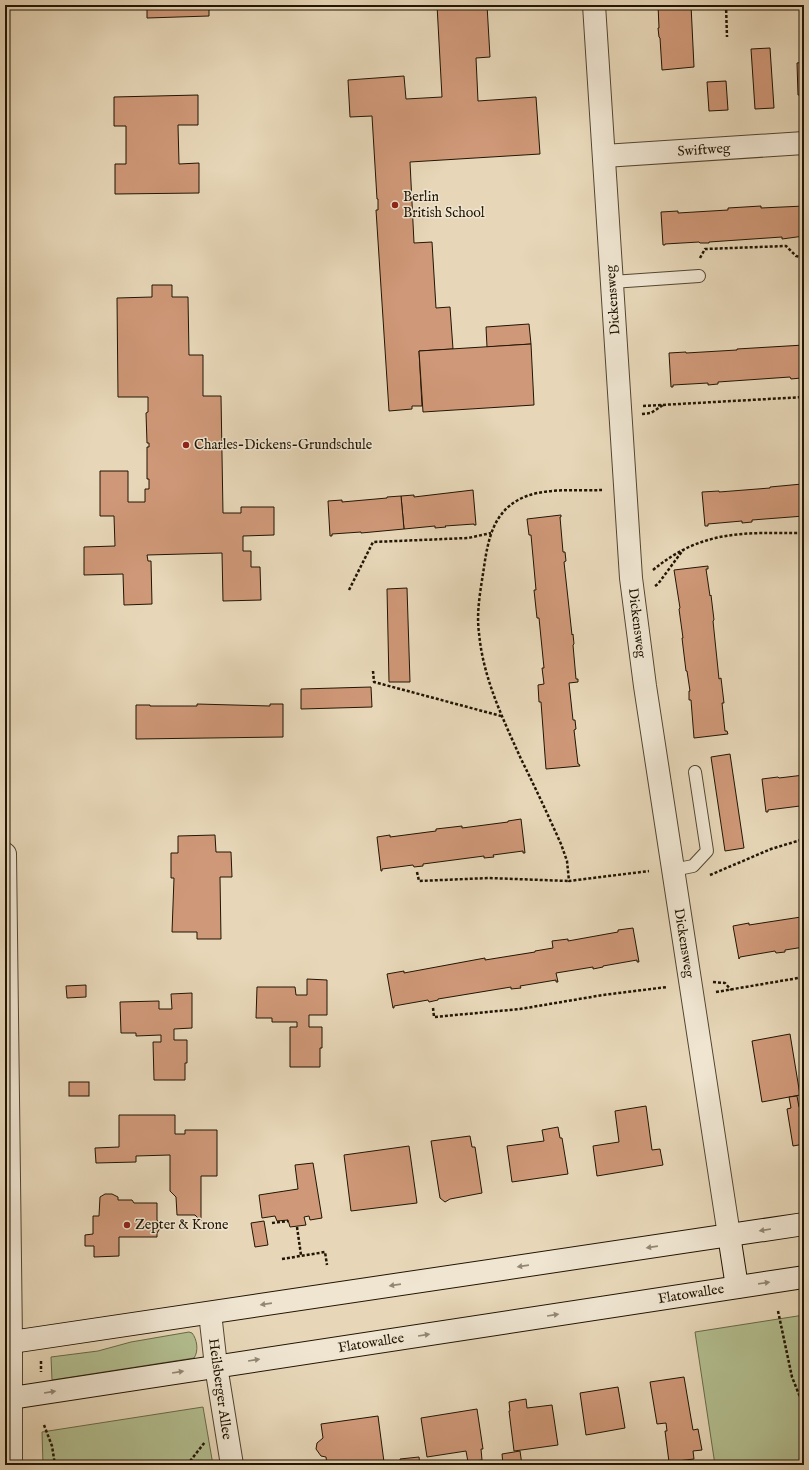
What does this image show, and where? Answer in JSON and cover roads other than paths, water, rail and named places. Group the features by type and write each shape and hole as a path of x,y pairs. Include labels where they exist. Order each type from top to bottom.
{"street":[{"name":"Dickensweg","path":"594,5 631,578 645,686 729,1235"},
{"name":"Swiftweg","path":"604,156 804,144"},
{"path":"5,854 8,1398 11,1465"},
{"path":"8,1343 804,1224"},
{"name":"Flatowallee","path":"729,1235 737,1287"},
{"name":"Flatowallee","path":"8,1398 804,1277"},
{"name":"Heilsberger Allee","path":"210,1313 216,1366 232,1465"}],"lane":[{"path":"612,282 699,276"},
{"path":"673,870 693,866 707,851 695,772"}],"place":[{"name":"Berlin British School","path":"395,205"},
{"name":"Charles-Dickens-Grundschule","path":"186,445"},
{"name":"Zepter & Krone","path":"127,1225"}]}
